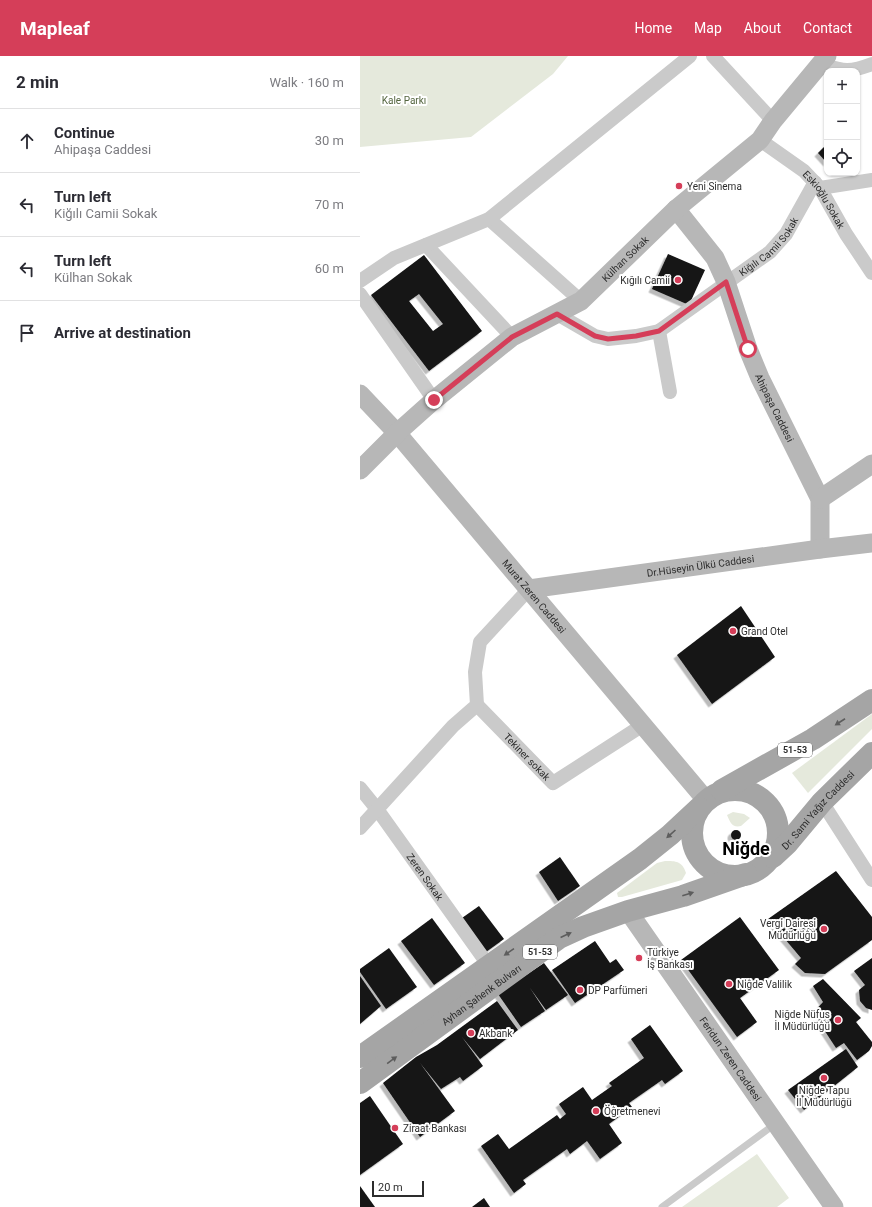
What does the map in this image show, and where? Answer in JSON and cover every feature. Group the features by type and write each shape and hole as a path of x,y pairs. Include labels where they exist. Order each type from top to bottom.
{"main road":[{"name":"51-53","path":"707,800 777,761 872,700"},
{"name":"Dr. Sami Yağız Caddesi","path":"754,870 787,844 822,802 872,753"},
{"path":"736,789 747,791 761,798 772,810 778,830 778,841 772,855 754,870 727,875 710,868 697,854 692,836 694,817 707,800 726,790 736,789"},
{"name":"Ayhan Şahenk Bulvarı","path":"360,1057 640,859 670,835 707,800"},
{"name":"Ayhan Şahenk Bulvarı","path":"360,1082 559,938 583,927 628,911 683,896 754,870"}],"street":[{"path":"360,281 394,258 489,219 690,56"},
{"path":"712,56 773,121"},
{"path":"824,60 843,70 853,70 872,64"},
{"name":"Külhan Sokak","path":"360,470 397,433 434,400 512,337 581,301 676,209 760,140 773,121 824,60"},
{"name":"Eskioğlu Sokak","path":"760,140 804,171 818,185 846,234 872,273"},
{"path":"818,185 872,180"},
{"name":"Kiğılı Camii Sokak","path":"557,314 595,336 608,339 636,336 659,331 770,252 786,234 818,185"},
{"name":"Ahipaşa Caddesi","path":"676,209 715,258 726,282 748,349 760,378 820,499 820,549"},
{"path":"489,219 581,301"},
{"path":"426,245 512,337"},
{"path":"360,294 434,400"},
{"path":"659,331 670,392"},
{"name":"Murat Zeren Caddesi","path":"360,394 397,433 707,800"},
{"path":"820,499 872,464"},
{"name":"Dr.Hüseyin Ülkü Caddesi","path":"529,589 820,549 872,544"},
{"path":"360,828 453,726 476,705 475,672 480,642 529,589"},
{"name":"Tekiner sokak","path":"476,705 553,784 643,725"},
{"name":"Zeren Sokak","path":"360,788 377,809 489,966"},
{"path":"822,802 872,880"},
{"name":"Feridun Zeren Caddesi","path":"628,911 834,1207"}],"lane":[{"path":"662,1207 776,1123"}],"green space":[{"name":"Kale Parkı","path":"360,56 568,56 553,74 471,137 360,147"},
{"path":"872,714 872,729 808,793 792,773"},
{"path":"733,812 744,814 750,818 741,826 735,826 730,822 727,815"},
{"path":"665,861 678,862 683,866 686,873 682,880 618,897 617,893 657,863"},
{"path":"757,1154 789,1198 777,1207 682,1207"}],"building":[{"path":"824,147 824,160 818,153"},
{"name":"Kığılı Camii","path":"668,254 705,270 689,305 652,289"},
{"path":"424,255 482,331 429,371 371,295","holes":["419,294 443,324 433,331 409,301"]},
{"name":"Grand Otel","path":"741,606 775,657 712,704 677,655"},
{"path":"734,830 738,830 740,831 740,839 734,840 731,837 731,833"},
{"path":"560,857 580,886 558,901 539,872"},
{"name":"Vergi Dairesi Müdürlüğü","path":"836,871 872,917 872,940 825,974 805,973 795,964 801,958 768,919"},
{"path":"479,906 504,939 486,952 462,918"},
{"name":"Niğde Valilik","path":"740,917 779,970 740,998 757,1022 737,1037 681,960"},
{"path":"432,918 465,963 434,985 401,941"},
{"path":"595,941 610,963 616,959 624,970 575,1003 552,970"},
{"path":"389,948 417,987 386,1009 360,972 360,969"},
{"path":"872,958 872,1010 866,1008 860,1001 859,990 865,985 854,971"},
{"path":"544,963 568,995 546,1010 530,988 545,1011 521,1027 498,994"},
{"path":"360,976 381,1006 360,1024"},
{"name":"Niğde Nüfus İl Müdürlüğü","path":"823,979 861,1018 856,1022 872,1042 872,1046 869,1051 857,1060 844,1043 836,1048 813,1013 823,1002 813,986"},
{"path":"497,1001 518,1030 480,1059 462,1037 483,1066 463,1081 460,1077 441,1089 420,1063 455,1111 420,1137 383,1083 416,1057 437,1045"},
{"name":"Öğretmenevi","path":"650,1025 683,1071 665,1084 662,1080 629,1103 632,1107 609,1124 622,1143 600,1159 587,1141 570,1154 567,1149 523,1180 526,1184 514,1193 481,1146 498,1134 509,1149 557,1115 560,1119 566,1114 559,1104 583,1087 592,1100 612,1086 609,1083 644,1058 631,1039"},
{"name":"Niğde Tapu İl Müdürlüğü","path":"846,1049 858,1067 804,1110 788,1090"},
{"path":"370,1096 403,1144 360,1175 360,1103"},
{"path":"360,1186 375,1207 360,1207"},
{"path":"484,1198 490,1207 472,1207"}],"place":[{"name":"Yeni Sinema","path":"679,186"},
{"name":"Kığılı Camii","path":"678,280"},
{"name":"Grand Otel","path":"733,631"},
{"name":"Vergi Dairesi Müdürlüğü","path":"824,929"},
{"name":"Türkiye İş Bankası","path":"639,958"},
{"name":"Niğde Valilik","path":"729,984"},
{"name":"DP Parfümeri","path":"580,990"},
{"name":"Niğde Nüfus İl Müdürlüğü","path":"838,1020"},
{"name":"Akbank","path":"471,1033"},
{"name":"Niğde Tapu İl Müdürlüğü","path":"824,1078"},
{"name":"Öğretmenevi","path":"596,1111"},
{"name":"Ziraat Bankası","path":"395,1128"}],"district":[{"name":"Niğde","path":"746,848"}],"route":[{"path":"434,400 512,337 557,314 595,336 608,339 636,336 659,331 726,282 748,349"}]}
